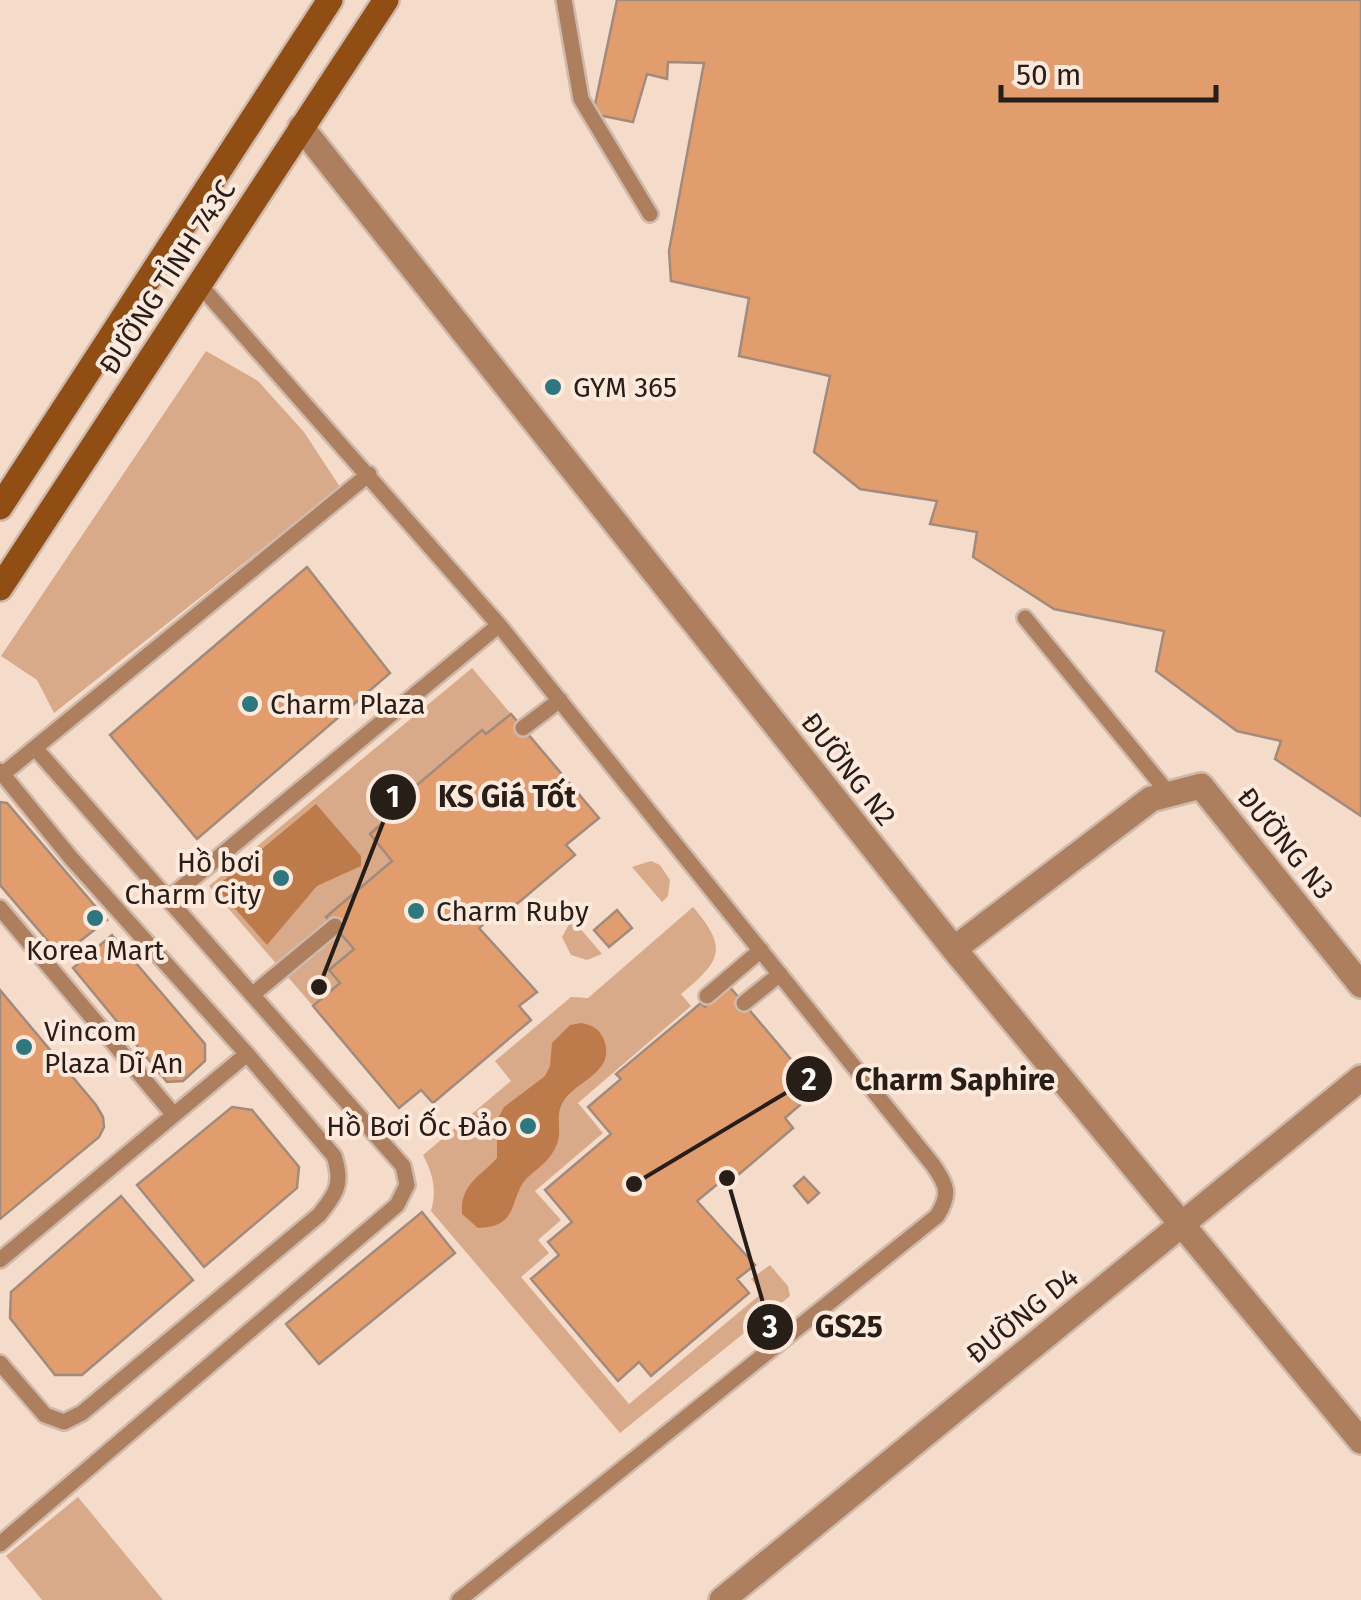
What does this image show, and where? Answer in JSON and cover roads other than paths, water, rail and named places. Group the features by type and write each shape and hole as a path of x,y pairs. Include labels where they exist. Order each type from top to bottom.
{"main road":[{"name":"ĐƯỜNG TỈNH 743C","path":"0,507 330,0"},
{"name":"ĐƯỜNG TỈNH 743C","path":"0,588 386,0"},
{"path":"263,101 301,127"}],"street":[{"name":"ĐƯỜNG N2","path":"301,127 954,949 1361,1441"},
{"name":"ĐƯỜNG N3","path":"1169,794 1202,786 1361,986"},
{"path":"954,949 1151,799 1169,794"},
{"name":"ĐƯỜNG D4","path":"722,1600 1361,1078"}],"lane":[{"path":"564,0 581,100 650,214"},
{"path":"199,284 499,625 947,1185 947,1200 937,1216 459,1600"},
{"path":"0,1363 45,1414 64,1422 73,1418 335,1196 340,1174 334,1156 2,773 369,474"},
{"path":"1025,618 1169,794"},
{"path":"168,899 499,625"},
{"path":"524,728 560,700"},
{"path":"0,1544 397,1204 407,1185 402,1166 35,748"},
{"path":"0,908 174,1116"},
{"path":"252,995 335,926"},
{"path":"707,996 761,950"},
{"path":"744,1003 780,974"},
{"path":"0,1260 247,1054"}],"place":[{"name":"GYM 365","path":"553,387"},
{"name":"Charm Plaza","path":"250,704"},
{"name":"Hồ bơi Charm City","path":"281,878"},
{"name":"Charm Ruby","path":"416,911"},
{"name":"Korea Mart","path":"95,918"},
{"name":"KS Giá Tốt","path":"319,987"},
{"name":"Vincom Plaza Dĩ An","path":"24,1047"},
{"name":"Hồ Bơi Ốc Đảo","path":"528,1126"},
{"name":"GS25","path":"727,1178"},
{"name":"Charm Saphire","path":"634,1184"}]}
